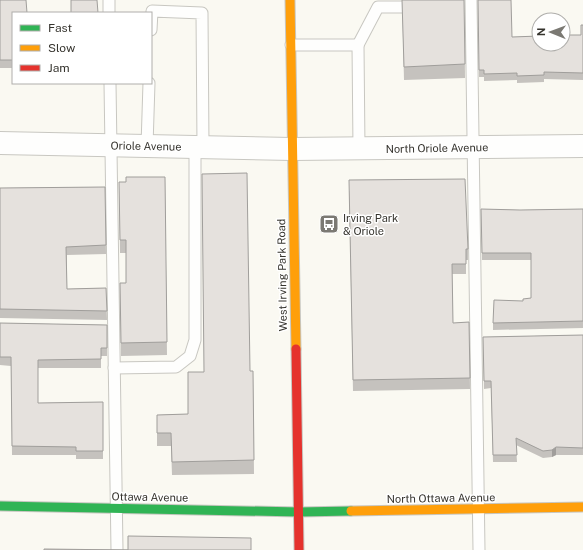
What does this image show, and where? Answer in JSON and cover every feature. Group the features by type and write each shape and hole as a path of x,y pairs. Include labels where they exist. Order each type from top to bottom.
{"street":[{"name":"West Irving Park Road","path":"290,0 299,550"},
{"name":"Oriole Avenue","path":"0,143 292,149"},
{"name":"North Oriole Avenue","path":"292,149 583,146"},
{"name":"Ottawa Avenue","path":"0,506 299,512"},
{"name":"North Ottawa Avenue","path":"299,512 583,508"}],"lane":[{"path":"109,0 109,12"},
{"path":"468,4 480,337 479,550"},
{"path":"359,148 358,45 378,7 424,6"},
{"path":"114,368 176,367 190,356 195,340 202,13 152,12"},
{"path":"291,45 358,45"},
{"path":"110,84 110,327 114,368 117,550"},
{"path":"147,146 149,84"}],"building":[{"path":"0,0 26,0 27,12 12,12 12,60 0,60"},
{"path":"71,0 97,0 98,12 71,12"},
{"path":"402,0 464,0 465,64 404,67"},
{"path":"478,0 511,0 512,37 531,36 531,52 571,52 571,35 581,35 581,25 583,25 583,73 544,72 544,75 517,76 517,73 484,74 484,70 479,70"},
{"path":"247,173 250,371 253,371 254,460 172,462 171,433 157,433 157,415 188,414 188,372 204,372 202,174"},
{"path":"126,177 165,177 167,342 121,343 120,283 126,283 126,240 120,240 119,182 126,182"},
{"path":"465,179 468,249 466,249 466,264 452,264 453,323 469,322 470,378 353,380 349,180"},
{"path":"105,187 106,245 66,247 67,289 106,288 107,311 0,309 0,188"},
{"path":"481,209 583,209 583,321 493,323 494,300 523,301 523,299 531,298 531,253 482,253"},
{"path":"0,323 107,325 107,348 101,348 101,359 38,360 38,403 103,402 103,451 76,451 76,447 12,446 11,357 0,357"},
{"path":"583,335 583,448 556,447 552,450 543,451 516,438 517,455 493,455 491,381 484,381 483,337"},
{"path":"128,536 251,538 251,550 128,550"},
{"path":"44,549 128,550 44,550"}],"traffic: fast":[{"path":"0,506 299,512 351,511"}],"traffic: slow":[{"path":"290,0 296,349"},
{"path":"351,511 583,507"}],"traffic: jam":[{"path":"296,349 299,550"}],"place":[{"name":"Irving Park & Oriole","path":"329,224"}]}
